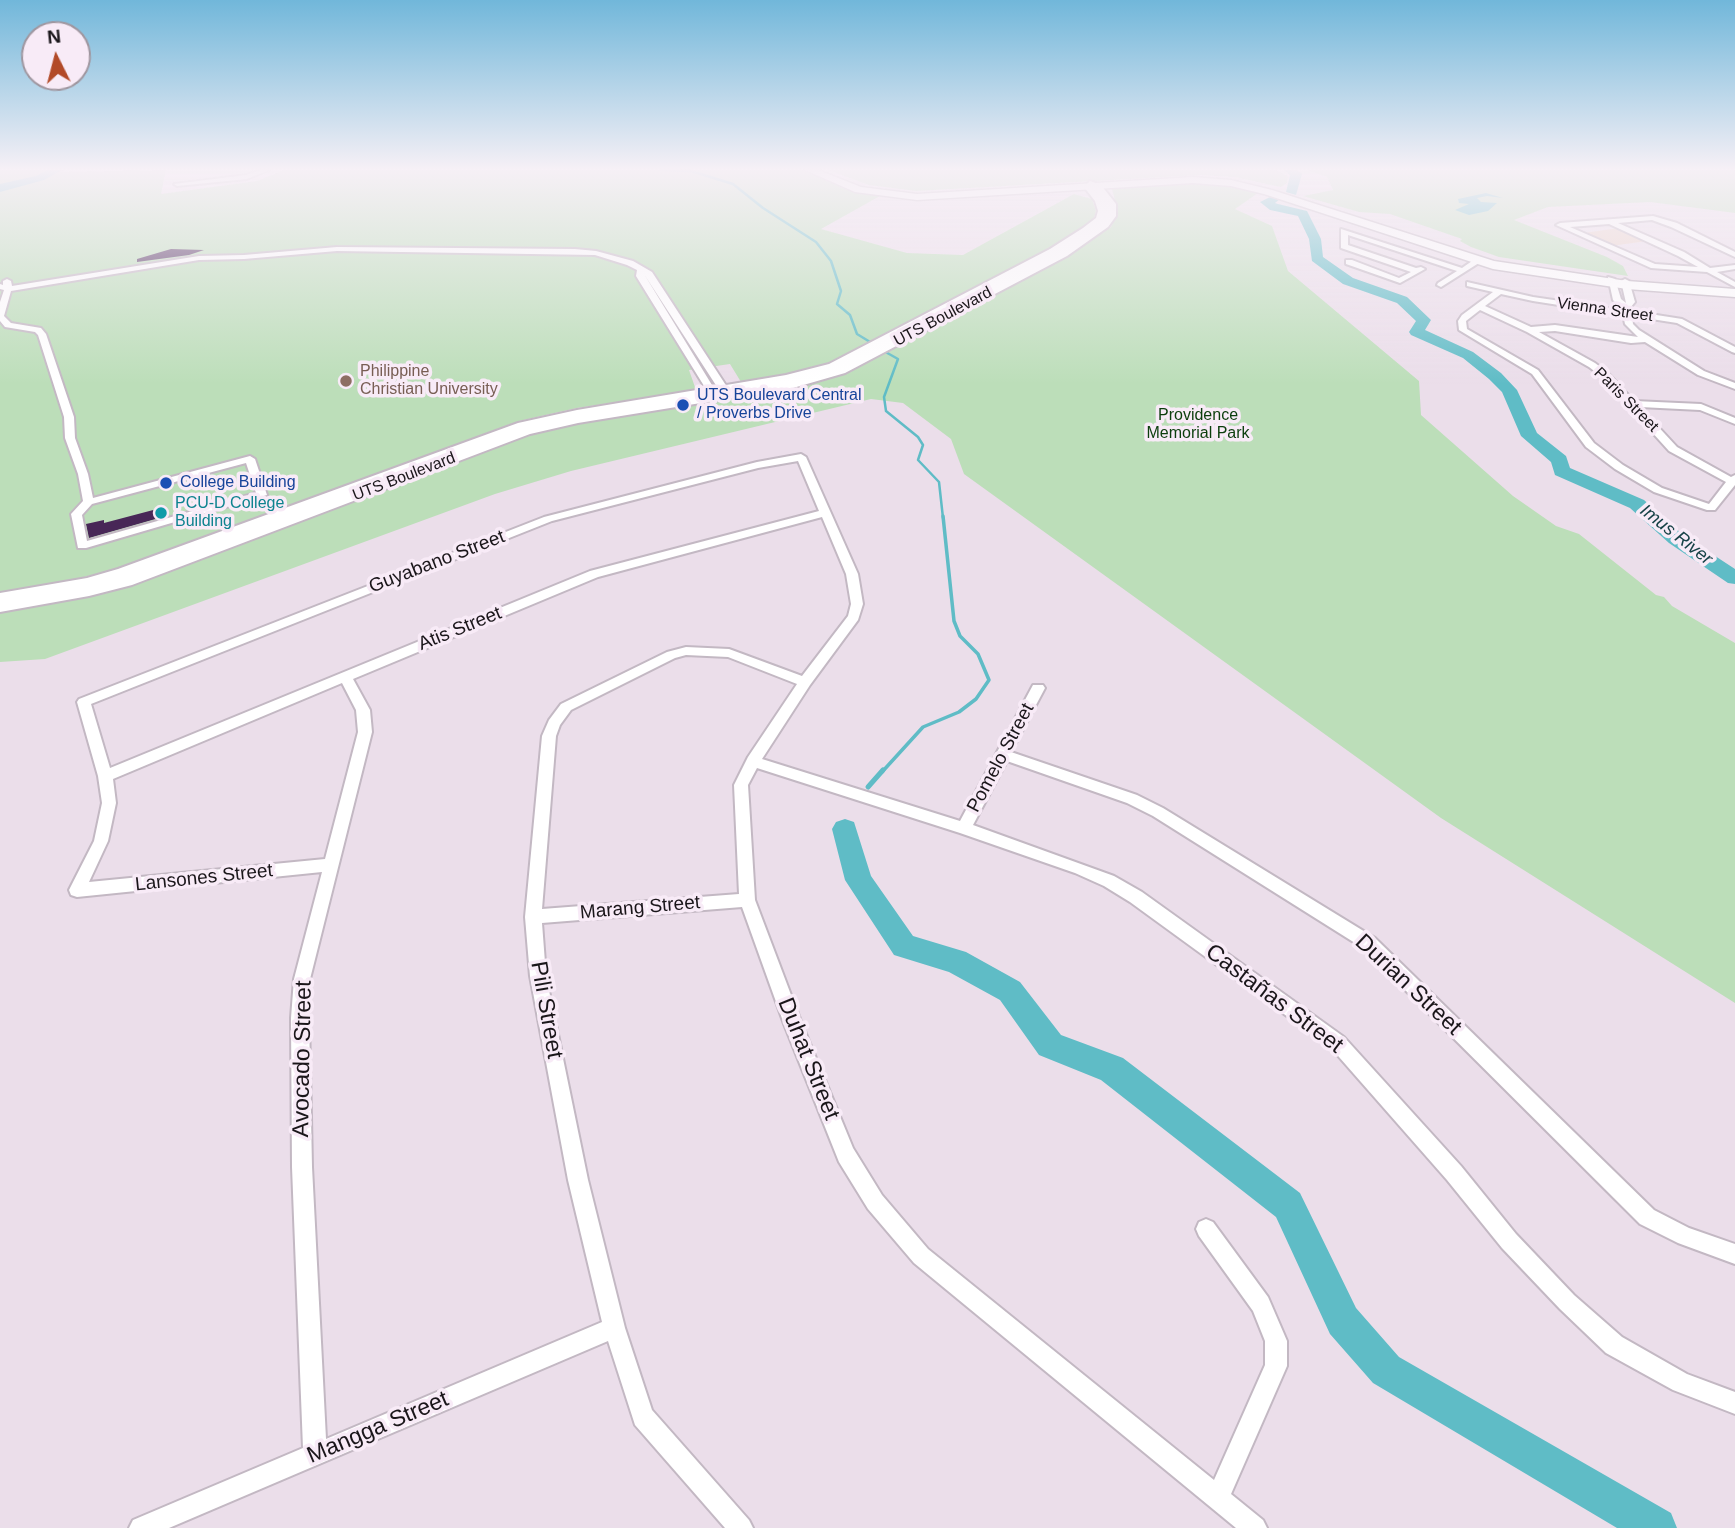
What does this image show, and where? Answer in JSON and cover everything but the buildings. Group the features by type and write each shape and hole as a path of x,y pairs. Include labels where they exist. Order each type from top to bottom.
{"highway":[{"path":"1420,241 1478,261 1522,271 1619,282 1735,290"},
{"path":"1430,241 1480,257 1619,282"}],"main road":[{"name":"UTS Boulevard","path":"0,598 87,583 124,573 523,426 577,414 819,378 864,356 1069,241"},
{"name":"UTS Boulevard","path":"0,607 89,591 126,581 526,431 719,392"}],"street":[{"path":"1344,241 1344,246 1416,271"},
{"path":"1374,241 1464,271"},
{"path":"1595,241 1640,262 1667,268 1711,270 1735,267"},
{"path":"1651,241 1711,270 1735,290"},
{"path":"1707,241 1735,255"},
{"path":"88,502 83,474 70,438 69,417 41,334 38,330 8,325 0,316 3,284 199,258 337,249 575,251 615,257 641,270 640,276 719,392"},
{"path":"1441,285 1478,261"},
{"path":"1349,262 1400,281 1434,262"},
{"path":"1619,282 1631,302 1627,311"},
{"path":"1619,282 1617,300 1627,311 1632,328 1702,373 1735,386"},
{"name":"Vienna Street","path":"1470,284 1687,323 1735,350"},
{"path":"1499,291 1462,321 1463,330 1535,372 1590,445 1619,467 1658,490 1711,508 1733,480"},
{"name":"Paris Street","path":"1478,306 1530,330 1592,365 1673,449 1733,480"},
{"path":"1530,330 1555,328 1632,340 1646,339"},
{"path":"1632,404 1702,407 1735,421"},
{"name":"Duhat Street","path":"800,457 856,586 857,604 854,617 805,682 753,761 741,785 740,800 747,900 846,1155 875,1202 921,1256 1218,1497 1243,1524"},
{"name":"Guyabano Street","path":"105,776 84,702 548,519 757,465 800,457"},
{"path":"250,460 262,495 82,546 76,514 88,502 250,460"},
{"name":"Atis Street","path":"105,776 594,574 825,513"},
{"name":"Pili Street","path":"741,1528 643,1417 614,1328 578,1180 538,976 533,917 549,736 554,723 566,708 659,660 686,651 729,653 805,682"},
{"name":"Avocado Street","path":"315,1454 302,1167 300,1018 302,979 365,732 363,710 345,676"},
{"name":"Pomelo Street","path":"964,828 1038,688"},
{"name":"Durian Street","path":"1003,754 1132,799 1158,811 1369,943 1647,1217 1685,1236 1735,1254"},
{"name":"Castañas Street","path":"753,761 964,828 1110,881 1136,897 1338,1043 1454,1173 1509,1241 1567,1302 1614,1345 1681,1381 1735,1403"},
{"name":"Lansones Street","path":"105,776 109,803 101,841 77,890 332,865"},
{"name":"Marang Street","path":"533,917 747,900"},
{"path":"1206,1229 1261,1304 1276,1341 1276,1366 1218,1497"},
{"name":"Mangga Street","path":"141,1528 614,1328"}],"shaded area":[{"path":"1601,241 1645,241 1611,246"}],"green space":[{"name":"Philippine Christian University","path":"0,241 865,241 907,253 963,255 988,241 1061,241 829,363 802,372 741,382 730,364 689,370 696,390 577,408 519,421 119,568 76,579 0,592"},
{"name":"Providence Memorial Park","path":"1089,241 1277,241 1288,271 1419,381 1421,415 1513,496 1556,526 1579,534 1656,595 1664,597 1672,606 1735,643 1735,1003 1441,818 964,474 951,439 903,403 871,399 571,471 495,494 45,659 0,662 0,612 90,595 529,434 582,422 797,387 846,373"},
{"path":"1461,241 1568,241 1623,266 1628,276 1499,257"}],"waterway":[{"path":"815,241 831,261 841,291 837,304 850,315 857,334 875,345"},
{"name":"Imus River","path":"1315,241 1317,258 1348,281 1402,300 1424,320 1416,332 1468,355 1495,376 1509,390 1530,436 1560,460 1561,471 1637,504 1676,539 1735,578"},
{"path":"882,350 898,359 884,397 886,411 918,437 923,445 918,460 939,482 943,518"},
{"path":"882,772 923,727 959,712 976,699 989,680 978,654 960,636 954,621 943,516"},
{"path":"868,787 883,770"},
{"path":"845,829 859,880 904,946 956,961 1010,991 1050,1045 1112,1069 1288,1205 1343,1321 1386,1370 1656,1528"}],"place":[{"name":"Philippine Christian University","path":"346,381"},
{"name":"UTS Boulevard Central / Proverbs Drive","path":"683,405"},
{"name":"College Building","path":"166,483"},
{"name":"PCU-D College Building","path":"161,513"}]}
